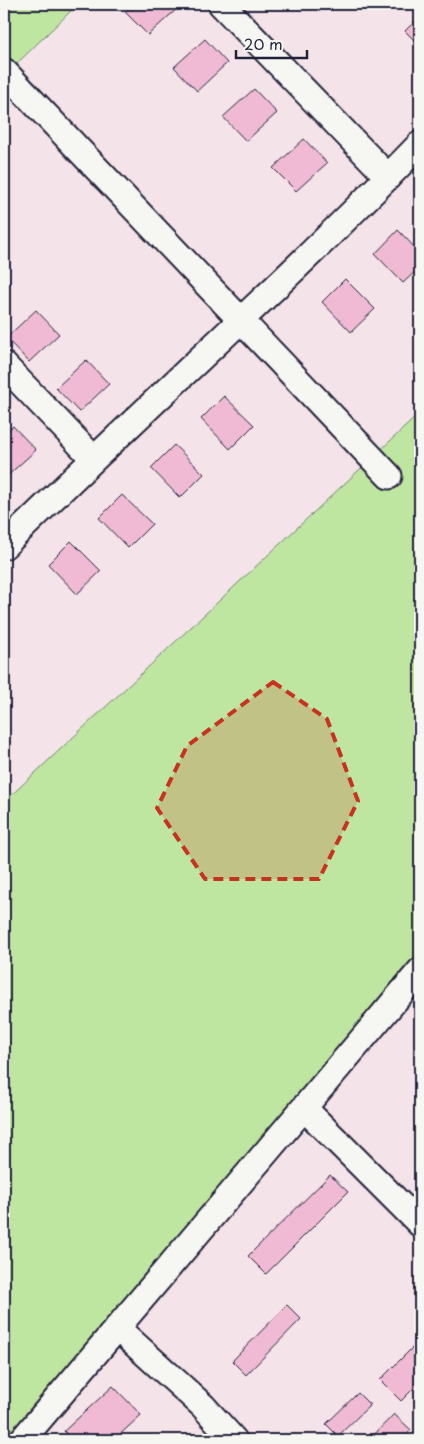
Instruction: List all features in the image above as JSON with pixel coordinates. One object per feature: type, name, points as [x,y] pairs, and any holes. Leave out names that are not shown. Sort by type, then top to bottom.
[{"type":"street","points":[[221,4],[388,178]]},
{"type":"street","points":[[4,71],[389,476]]},
{"type":"street","points":[[4,546],[93,458],[240,321],[388,178],[420,144]]},
{"type":"street","points":[[4,366],[93,458]]},
{"type":"street","points":[[22,1440],[420,971]]},
{"type":"street","points":[[305,1108],[420,1224]]},
{"type":"street","points":[[118,1328],[203,1406],[234,1440]]},
{"type":"highlighted area","points":[[273,682],[327,719],[358,801],[319,879],[205,879],[157,808],[187,746]]},
{"type":"green space","points":[[4,4],[78,4],[4,76]]},
{"type":"green space","points":[[420,413],[420,967],[19,1440],[4,1440],[4,802]]},
{"type":"building","points":[[133,4],[175,4],[179,7],[148,35],[125,12]]},
{"type":"building","points":[[420,16],[420,46],[405,31]]},
{"type":"building","points":[[205,39],[227,63],[197,91],[174,67]]},
{"type":"building","points":[[254,89],[277,113],[246,141],[223,117]]},
{"type":"building","points":[[304,139],[327,163],[296,191],[273,168]]},
{"type":"building","points":[[398,230],[420,253],[420,267],[403,283],[375,254]]},
{"type":"building","points":[[4,277],[10,283],[4,289]]},
{"type":"building","points":[[345,279],[375,309],[351,332],[322,302]]},
{"type":"building","points":[[36,310],[59,334],[29,362],[6,338]]},
{"type":"building","points":[[86,360],[109,384],[79,412],[56,388]]},
{"type":"building","points":[[224,396],[254,425],[230,449],[201,419]]},
{"type":"building","points":[[13,426],[36,450],[5,478],[4,434]]},
{"type":"building","points":[[174,445],[204,474],[180,498],[151,468]]},
{"type":"building","points":[[122,495],[152,524],[128,548],[99,518]]},
{"type":"building","points":[[71,541],[101,571],[77,594],[48,564]]},
{"type":"building","points":[[330,1175],[348,1192],[266,1274],[248,1256]]},
{"type":"building","points":[[287,1305],[301,1319],[246,1375],[232,1361]]},
{"type":"building","points":[[416,1344],[420,1348],[420,1382],[401,1401],[380,1380]]},
{"type":"building","points":[[113,1386],[141,1415],[114,1440],[73,1440],[64,1431]]},
{"type":"building","points":[[358,1393],[370,1405],[338,1436],[326,1424]]},
{"type":"building","points":[[394,1414],[411,1430],[402,1440],[369,1440]]}]
